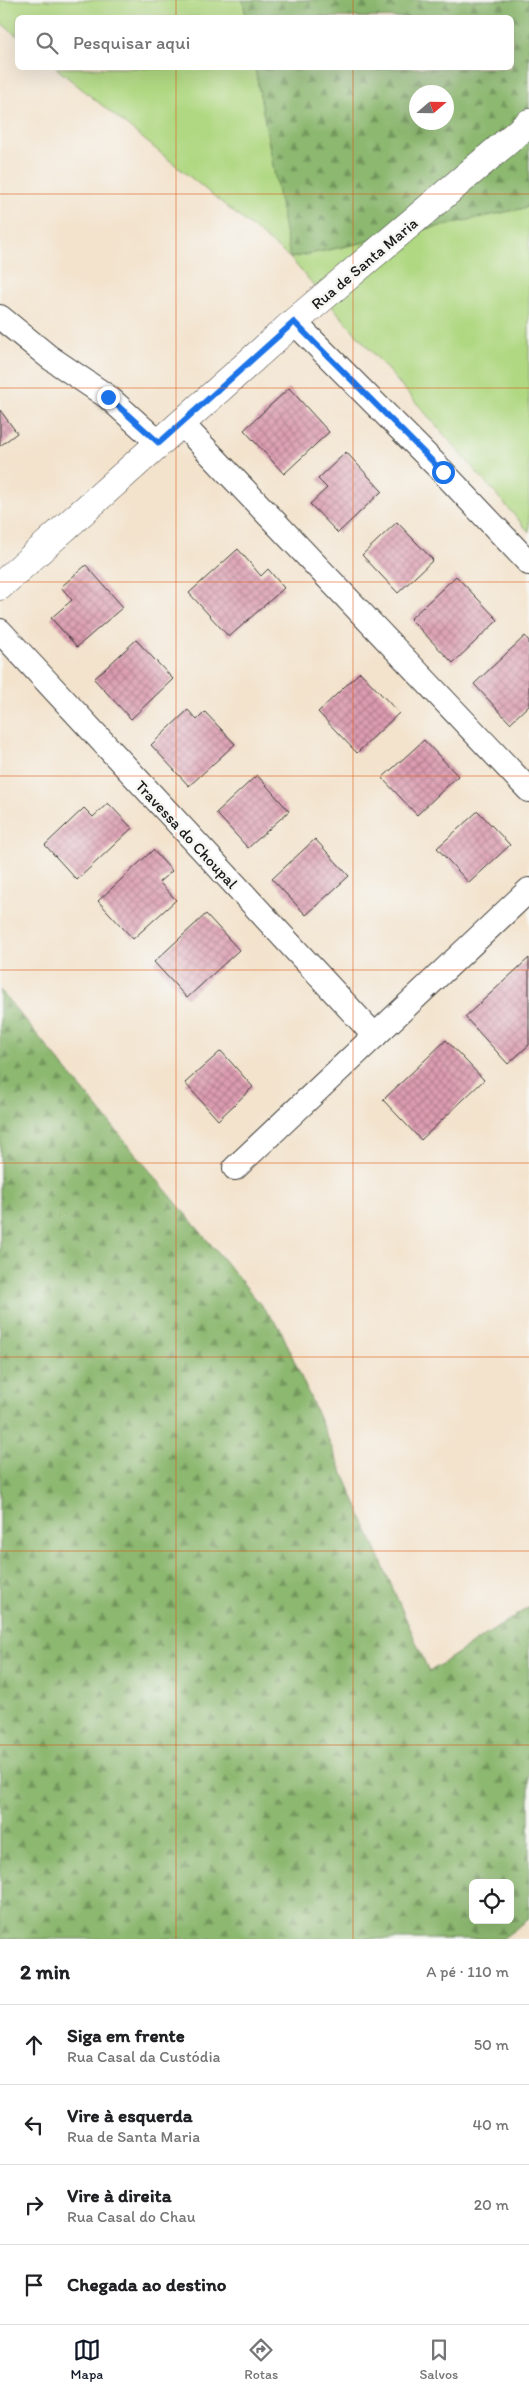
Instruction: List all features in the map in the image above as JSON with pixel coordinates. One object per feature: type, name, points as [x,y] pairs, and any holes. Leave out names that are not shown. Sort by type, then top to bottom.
[{"type":"street","name":"Rua de Santa Maria","points":[[0,586],[294,322],[529,123]]},
{"type":"street","points":[[0,317],[49,357],[108,397],[159,443]]},
{"type":"street","points":[[294,322],[443,472],[529,563]]},
{"type":"street","points":[[182,424],[529,790]]},
{"type":"street","name":"Travessa do Choupal","points":[[0,631],[375,1036]]},
{"type":"street","points":[[235,1168],[529,890]]},
{"type":"green space","points":[[0,0],[243,0],[246,15],[15,15],[15,34],[0,22]]},
{"type":"green space","points":[[243,0],[529,0],[529,207],[290,258],[255,70],[514,70],[514,15],[246,15]]},
{"type":"green space","points":[[58,70],[255,70],[291,258],[529,207],[529,532],[290,258]]},
{"type":"green space","points":[[0,990],[280,1328],[429,1672],[529,1607],[529,1919],[502,1939],[0,1939]]},
{"type":"building","points":[[289,388],[329,432],[284,474],[244,430]]},
{"type":"building","points":[[0,410],[17,433],[0,446]]},
{"type":"building","points":[[346,452],[382,491],[338,533],[310,504],[327,488],[318,479]]},
{"type":"building","points":[[397,522],[433,560],[398,593],[362,555]]},
{"type":"building","points":[[238,549],[261,576],[268,569],[284,588],[229,637],[189,593]]},
{"type":"building","points":[[86,565],[123,607],[77,647],[51,618],[72,600],[61,587]]},
{"type":"building","points":[[456,576],[498,620],[453,663],[410,619]]},
{"type":"building","points":[[525,636],[529,641],[529,705],[510,723],[474,684]]},
{"type":"building","points":[[136,640],[173,679],[131,719],[94,679]]},
{"type":"building","points":[[360,672],[399,713],[357,753],[318,712]]},
{"type":"building","points":[[188,710],[197,720],[205,712],[235,744],[189,786],[151,745]]},
{"type":"building","points":[[424,740],[458,776],[417,815],[382,778]]},
{"type":"building","points":[[257,775],[289,811],[248,848],[216,813]]},
{"type":"building","points":[[108,803],[132,828],[77,880],[45,845],[84,808],[93,817]]},
{"type":"building","points":[[478,811],[510,845],[469,883],[437,848]]},
{"type":"building","points":[[315,839],[349,876],[306,915],[272,879]]},
{"type":"building","points":[[153,850],[172,871],[159,882],[176,900],[133,939],[98,901]]},
{"type":"building","points":[[206,914],[239,950],[187,998],[154,962]]},
{"type":"building","points":[[529,958],[529,1045],[508,1064],[465,1017]]},
{"type":"building","points":[[446,1040],[484,1080],[421,1140],[383,1100]]},
{"type":"building","points":[[221,1051],[253,1087],[218,1120],[185,1083]]},
{"type":"route","points":[[108,397],[159,443],[294,322],[443,472]]}]
